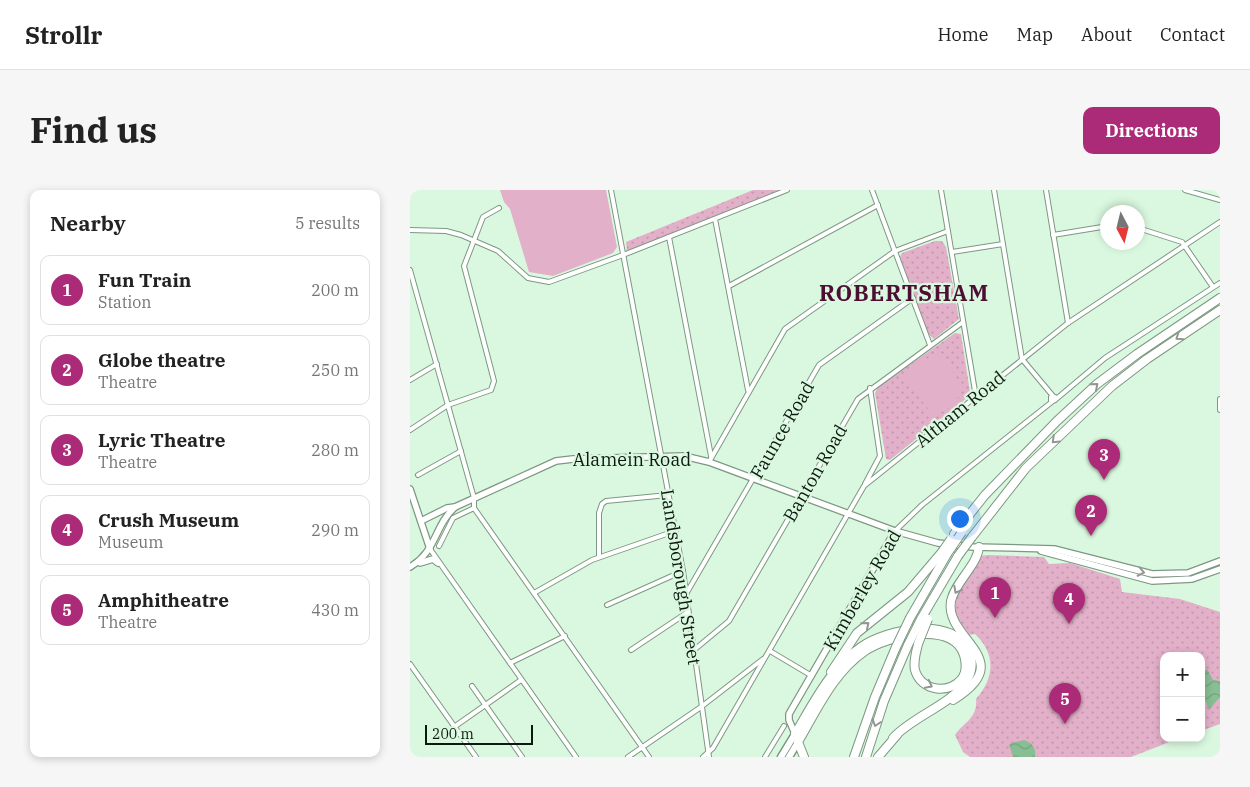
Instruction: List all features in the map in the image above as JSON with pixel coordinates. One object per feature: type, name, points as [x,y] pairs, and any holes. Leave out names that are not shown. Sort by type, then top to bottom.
[{"type":"highway","points":[[854,757],[875,697],[896,647],[944,553],[958,533],[999,482],[1057,421],[1097,384],[1220,298]]},
{"type":"highway","points":[[866,757],[884,701],[908,645],[924,619],[942,581],[972,537],[1026,468],[1112,386],[1155,353],[1220,310]]},
{"type":"highway","points":[[893,738],[964,693],[976,680],[980,666],[978,656],[973,645],[954,622],[951,608],[953,595],[977,548]]},
{"type":"highway","points":[[804,757],[796,736],[810,708],[849,642],[866,625],[908,592],[944,553]]},
{"type":"highway","points":[[796,736],[840,674],[865,651],[885,641],[909,635],[924,634],[948,638],[963,651],[966,670],[952,687],[944,689],[931,688],[918,677],[914,665],[918,644],[924,619]]},
{"type":"highway","points":[[810,708],[846,660],[861,647],[877,638],[911,629],[940,631],[958,638],[967,647],[971,660],[970,674],[964,685],[908,724],[893,738],[878,757]]},
{"type":"main road","name":"Alamein Road","points":[[420,521],[560,460],[689,456],[710,459],[754,479],[919,539],[977,548]]},
{"type":"main road","points":[[410,489],[430,549]]},
{"type":"main road","points":[[410,567],[430,549],[446,518],[455,507]]},
{"type":"main road","name":"Kimberley Road","points":[[796,736],[792,718],[793,710],[895,531]]},
{"type":"main road","points":[[977,548],[1054,549],[1124,569],[1164,575],[1188,572],[1220,561]]},
{"type":"main road","points":[[977,548],[1050,552],[1122,575],[1152,581],[1192,579],[1220,568]]},
{"type":"main road","points":[[410,567],[433,559],[438,562]]},
{"type":"main road","points":[[782,757],[796,736]]},
{"type":"main road","points":[[789,757],[796,736]]},
{"type":"street","name":"Landsborough Street","points":[[612,190],[683,570],[709,755]]},
{"type":"street","points":[[410,230],[450,232],[498,251],[521,274],[538,281],[560,279],[624,256],[787,190]]},
{"type":"street","points":[[872,190],[930,345]]},
{"type":"street","points":[[942,190],[976,397]]},
{"type":"street","points":[[994,190],[1022,359],[1053,398]]},
{"type":"street","points":[[1046,190],[1068,323]]},
{"type":"street","points":[[1185,190],[1220,200]]},
{"type":"street","points":[[729,286],[878,205]]},
{"type":"street","points":[[410,430],[448,405],[491,390],[494,381],[464,270],[465,259],[484,215],[499,208]]},
{"type":"street","points":[[715,219],[748,390]]},
{"type":"street","name":"Altham Road","points":[[709,755],[864,486],[1068,323],[1220,222]]},
{"type":"street","points":[[1053,235],[1100,227]]},
{"type":"street","points":[[1145,230],[1185,244],[1213,287]]},
{"type":"street","points":[[710,459],[748,390],[785,329],[895,251],[948,231]]},
{"type":"street","points":[[669,237],[710,459]]},
{"type":"street","points":[[952,252],[1003,244]]},
{"type":"street","points":[[410,270],[474,498],[474,508],[649,757]]},
{"type":"street","name":"Kimberley Road","points":[[895,531],[922,505],[1105,358],[1220,283]]},
{"type":"street","name":"Faunce Road","points":[[686,595],[820,365],[913,298]]},
{"type":"street","name":"Banton Road","points":[[694,650],[728,623],[855,404],[870,388],[963,322]]},
{"type":"street","points":[[410,380],[437,364]]},
{"type":"street","points":[[864,486],[880,456],[870,388]]},
{"type":"street","points":[[1220,399],[1220,410]]},
{"type":"street","points":[[418,475],[461,451]]},
{"type":"street","points":[[599,557],[599,513],[604,502],[668,495]]},
{"type":"street","points":[[439,546],[453,518],[474,508]]},
{"type":"street","points":[[534,593],[599,557],[675,531]]},
{"type":"street","points":[[430,549],[576,757]]},
{"type":"street","points":[[607,605],[683,570]]},
{"type":"street","points":[[631,650],[688,612]]},
{"type":"street","points":[[510,663],[565,636]]},
{"type":"street","points":[[770,651],[812,676]]},
{"type":"street","name":"Altham Road","points":[[628,757],[701,707],[765,658]]},
{"type":"street","points":[[410,664],[476,757]]},
{"type":"street","points":[[454,727],[521,680]]},
{"type":"street","points":[[472,686],[522,757]]},
{"type":"street","points":[[765,757],[784,726]]},
{"type":"street","points":[[703,757],[709,755]]},
{"type":"shaded area","points":[[500,190],[606,190],[617,247],[613,253],[553,276],[529,272],[510,209],[504,202]]},
{"type":"shaded area","points":[[753,190],[780,190],[627,251],[626,242]]},
{"type":"shaded area","points":[[935,241],[942,241],[946,247],[959,319],[934,339],[928,334],[900,257],[902,253]]},
{"type":"shaded area","points":[[955,333],[961,334],[970,392],[968,397],[890,460],[886,459],[875,393],[878,387]]},
{"type":"shaded area","points":[[941,354],[954,373],[960,389],[954,403],[933,415],[904,377],[921,362]]},
{"type":"shaded area","points":[[979,556],[1044,557],[1049,564],[1070,563],[1120,579],[1122,592],[1180,599],[1220,612],[1220,724],[1205,730],[1205,652],[1160,652],[1160,742],[1170,742],[1131,757],[970,757],[963,752],[955,735],[975,711],[976,699],[990,674],[990,658],[982,642],[975,634],[969,635],[960,625],[956,616],[955,606],[962,586]]},
{"type":"water","points":[[1207,669],[1213,680],[1220,681],[1220,697],[1209,710],[1205,700],[1205,670]]},
{"type":"water","points":[[1024,740],[1033,746],[1035,757],[1013,757],[1009,744]]},
{"type":"place","name":"Lyric Theatre","points":[[1104,480]]},
{"type":"place","name":"Globe theatre","points":[[1091,536]]},
{"type":"place","name":"Fun Train","points":[[995,618]]},
{"type":"place","name":"Crush Museum","points":[[1069,624]]},
{"type":"place","name":"Amphitheatre","points":[[1065,724]]},
{"type":"district","name":"ROBERTSHAM","points":[[904,292]]}]
